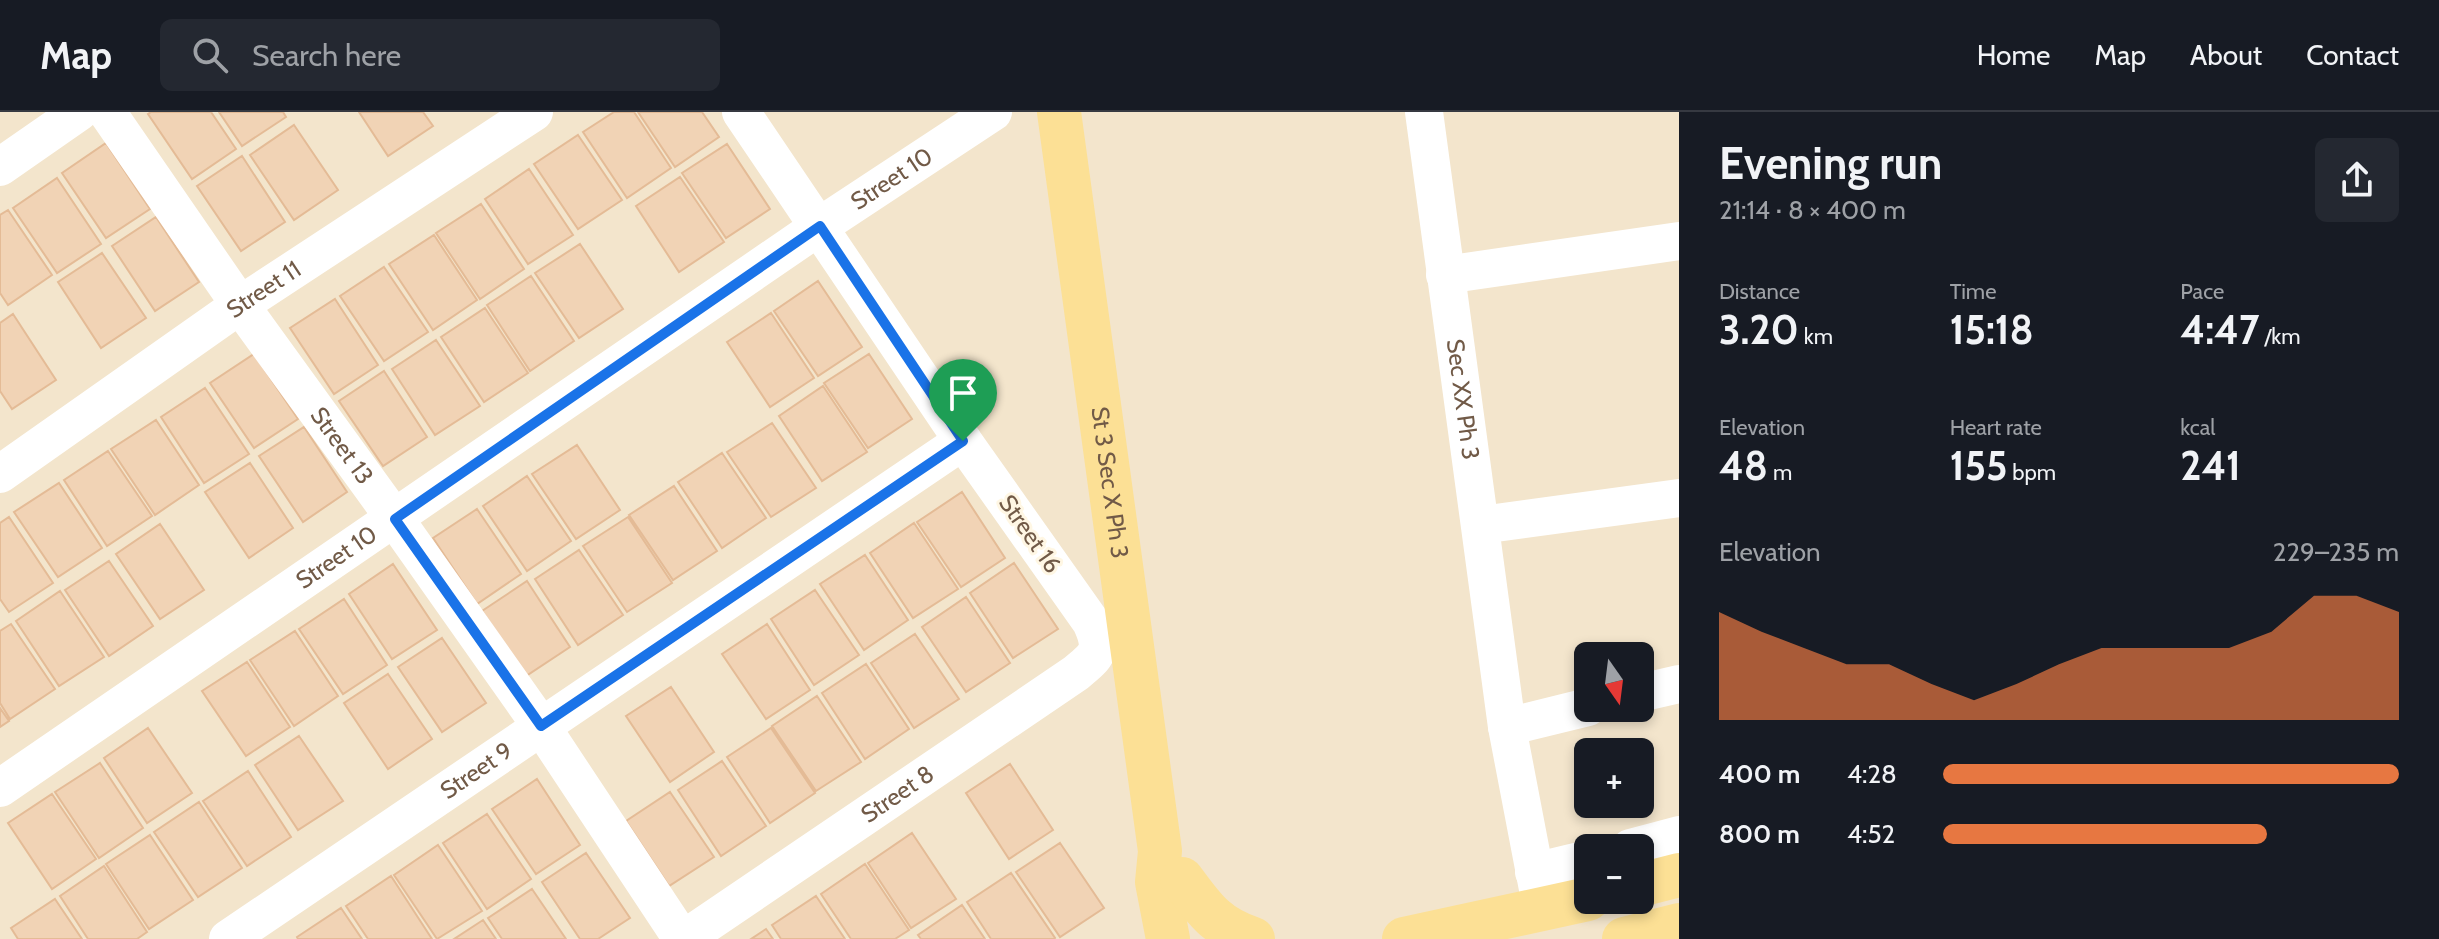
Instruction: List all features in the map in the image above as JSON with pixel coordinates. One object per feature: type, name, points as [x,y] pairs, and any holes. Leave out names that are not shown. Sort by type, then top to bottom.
[{"type":"main road","name":"St 3 Sec X Ph 3","points":[[1059,112],[1115,638],[1171,865],[1166,935]]},
{"type":"main road","points":[[1171,865],[1209,916],[1233,932],[1253,939]]},
{"type":"main road","points":[[1654,881],[1679,875]]},
{"type":"main road","points":[[1404,939],[1538,891],[1574,897]]},
{"type":"main road","points":[[1624,939],[1679,925]]},
{"type":"street","points":[[0,167],[79,112]]},
{"type":"street","name":"Street 13","points":[[107,112],[240,305],[541,726],[683,939]]},
{"type":"street","name":"Street 11","points":[[0,474],[240,305],[534,112]]},
{"type":"street","name":"Street 16","points":[[741,112],[963,441],[1091,622],[1115,638]]},
{"type":"street","name":"Street 10","points":[[0,788],[820,226],[993,112]]},
{"type":"street","name":"Sec XX Ph 3","points":[[1424,112],[1507,727],[1538,891]]},
{"type":"street","points":[[1445,275],[1679,241]]},
{"type":"street","name":"Street 9","points":[[228,939],[963,441]]},
{"type":"street","points":[[1481,525],[1679,498]]},
{"type":"street","name":"Street 8","points":[[683,939],[1076,673],[1115,638]]},
{"type":"street","points":[[1654,690],[1679,684]]},
{"type":"street","points":[[1507,727],[1574,710]]},
{"type":"street","points":[[1654,842],[1679,835]]},
{"type":"street","points":[[1538,891],[1574,868]]},
{"type":"shaded area","points":[[0,112],[1679,112],[1679,939],[0,939]]},
{"type":"building","points":[[211,112],[236,149],[192,179],[148,114]]},
{"type":"building","points":[[219,112],[283,112],[286,117],[242,146]]},
{"type":"building","points":[[359,112],[423,112],[433,126],[388,156]]},
{"type":"building","points":[[614,112],[634,112],[671,168],[627,198],[583,132]]},
{"type":"building","points":[[638,112],[702,112],[719,137],[675,167]]},
{"type":"building","points":[[294,125],[338,190],[294,220],[250,155]]},
{"type":"building","points":[[578,135],[622,200],[578,229],[534,164]]},
{"type":"building","points":[[106,143],[150,209],[106,238],[62,173]]},
{"type":"building","points":[[727,144],[770,209],[726,238],[682,173]]},
{"type":"building","points":[[242,156],[285,222],[241,251],[197,186]]},
{"type":"building","points":[[529,169],[573,235],[528,264],[485,199]]},
{"type":"building","points":[[680,177],[724,242],[679,272],[636,206]]},
{"type":"building","points":[[57,178],[101,244],[57,273],[13,208]]},
{"type":"building","points":[[481,204],[524,269],[480,299],[436,233]]},
{"type":"building","points":[[8,210],[52,275],[8,305],[0,293],[0,215]]},
{"type":"building","points":[[156,217],[199,282],[155,311],[112,246]]},
{"type":"building","points":[[434,235],[477,300],[433,330],[389,264]]},
{"type":"building","points":[[580,244],[623,309],[579,338],[535,273]]},
{"type":"building","points":[[102,253],[146,318],[101,348],[58,282]]},
{"type":"building","points":[[384,267],[428,332],[384,361],[340,296]]},
{"type":"building","points":[[531,276],[574,341],[530,371],[487,305]]},
{"type":"building","points":[[818,281],[862,347],[818,376],[774,311]]},
{"type":"building","points":[[335,299],[378,365],[334,394],[290,328]]},
{"type":"building","points":[[485,308],[528,373],[484,402],[441,337]]},
{"type":"building","points":[[771,313],[814,378],[770,407],[727,342]]},
{"type":"building","points":[[13,314],[56,380],[12,409],[0,391],[0,323]]},
{"type":"building","points":[[436,340],[480,406],[435,435],[392,369]]},
{"type":"building","points":[[254,354],[298,419],[254,448],[210,383]]},
{"type":"building","points":[[869,354],[912,419],[868,448],[824,383]]},
{"type":"building","points":[[384,371],[427,437],[383,466],[339,401]]},
{"type":"building","points":[[823,386],[867,452],[822,481],[779,416]]},
{"type":"building","points":[[205,388],[249,454],[204,483],[161,417]]},
{"type":"building","points":[[156,420],[199,485],[155,515],[111,449]]},
{"type":"building","points":[[772,423],[816,488],[771,517],[727,452]]},
{"type":"building","points":[[304,427],[347,492],[303,522],[259,456]]},
{"type":"building","points":[[577,445],[620,510],[576,539],[532,474]]},
{"type":"building","points":[[108,451],[152,516],[107,546],[64,480]]},
{"type":"building","points":[[722,453],[766,518],[722,548],[678,482]]},
{"type":"building","points":[[250,463],[293,528],[249,558],[205,492]]},
{"type":"building","points":[[527,476],[571,541],[527,571],[483,506]]},
{"type":"building","points":[[59,483],[102,548],[58,577],[14,512]]},
{"type":"building","points":[[674,486],[717,551],[673,580],[629,515]]},
{"type":"building","points":[[962,492],[1005,558],[961,587],[917,522]]},
{"type":"building","points":[[477,509],[521,574],[477,604],[433,538]]},
{"type":"building","points":[[9,517],[53,583],[9,612],[0,599],[0,523]]},
{"type":"building","points":[[628,517],[672,583],[627,612],[583,546]]},
{"type":"building","points":[[914,523],[958,589],[913,618],[870,553]]},
{"type":"building","points":[[160,524],[204,590],[160,619],[116,554]]},
{"type":"building","points":[[579,550],[623,615],[578,645],[535,579]]},
{"type":"building","points":[[865,555],[908,620],[864,650],[820,584]]},
{"type":"building","points":[[109,561],[153,626],[109,656],[65,590]]},
{"type":"building","points":[[1014,563],[1058,629],[1013,658],[970,593]]},
{"type":"building","points":[[393,564],[437,630],[392,659],[349,594]]},
{"type":"building","points":[[527,581],[570,647],[526,676],[482,611]]},
{"type":"building","points":[[815,590],[859,655],[814,685],[771,619]]},
{"type":"building","points":[[60,591],[104,657],[59,686],[16,621]]},
{"type":"building","points":[[966,597],[1010,663],[966,692],[922,627]]},
{"type":"building","points":[[344,599],[387,665],[343,694],[299,629]]},
{"type":"building","points":[[11,624],[55,689],[10,719],[0,703],[0,631]]},
{"type":"building","points":[[767,624],[810,690],[766,719],[722,654]]},
{"type":"building","points":[[295,631],[338,696],[294,726],[250,660]]},
{"type":"building","points":[[915,634],[959,699],[914,728],[871,663]]},
{"type":"building","points":[[442,638],[486,703],[442,732],[398,667]]},
{"type":"building","points":[[247,662],[290,727],[246,756],[202,691]]},
{"type":"building","points":[[866,664],[909,729],[865,759],[822,693]]},
{"type":"building","points":[[388,674],[432,739],[388,769],[344,703]]},
{"type":"building","points":[[671,687],[714,752],[670,782],[626,716]]},
{"type":"building","points":[[817,696],[861,762],[816,791],[772,726]]},
{"type":"building","points":[[0,708],[9,721],[0,727]]},
{"type":"building","points":[[148,728],[192,793],[147,823],[104,758]]},
{"type":"building","points":[[771,728],[815,793],[770,823],[727,757]]},
{"type":"building","points":[[299,736],[343,801],[298,830],[255,765]]},
{"type":"building","points":[[722,761],[766,826],[721,856],[678,790]]},
{"type":"building","points":[[100,763],[143,828],[99,858],[55,792]]},
{"type":"building","points":[[1010,764],[1053,830],[1009,859],[966,793]]},
{"type":"building","points":[[248,771],[291,837],[247,866],[203,801]]},
{"type":"building","points":[[537,779],[580,845],[536,874],[492,809]]},
{"type":"building","points":[[670,792],[714,857],[669,886],[626,821]]},
{"type":"building","points":[[52,794],[96,859],[52,889],[8,823]]},
{"type":"building","points":[[199,802],[242,868],[198,897],[154,832]]},
{"type":"building","points":[[487,814],[531,879],[487,909],[443,843]]},
{"type":"building","points":[[912,833],[956,899],[911,928],[868,863]]},
{"type":"building","points":[[150,835],[193,900],[149,929],[106,864]]},
{"type":"building","points":[[1060,843],[1104,908],[1060,937],[1016,872]]},
{"type":"building","points":[[438,845],[482,911],[437,939],[394,875]]},
{"type":"building","points":[[586,853],[630,918],[598,939],[580,939],[542,882]]},
{"type":"building","points":[[865,864],[909,930],[895,939],[851,939],[821,894]]},
{"type":"building","points":[[104,866],[147,932],[137,939],[88,939],[60,896]]},
{"type":"building","points":[[1011,873],[1054,939],[991,939],[967,902]]},
{"type":"building","points":[[391,876],[432,939],[368,939],[346,906]]},
{"type":"building","points":[[532,889],[566,939],[502,939],[488,918]]},
{"type":"building","points":[[816,896],[845,939],[781,939],[772,925]]},
{"type":"building","points":[[55,899],[82,939],[18,939],[11,928]]},
{"type":"building","points":[[962,905],[985,939],[921,939],[918,935]]},
{"type":"building","points":[[341,908],[362,939],[298,939],[297,937]]},
{"type":"building","points":[[483,920],[496,939],[454,939]]},
{"type":"building","points":[[766,929],[773,939],[751,939]]},
{"type":"route","points":[[820,226],[963,441],[541,726],[395,519],[820,226]]}]
